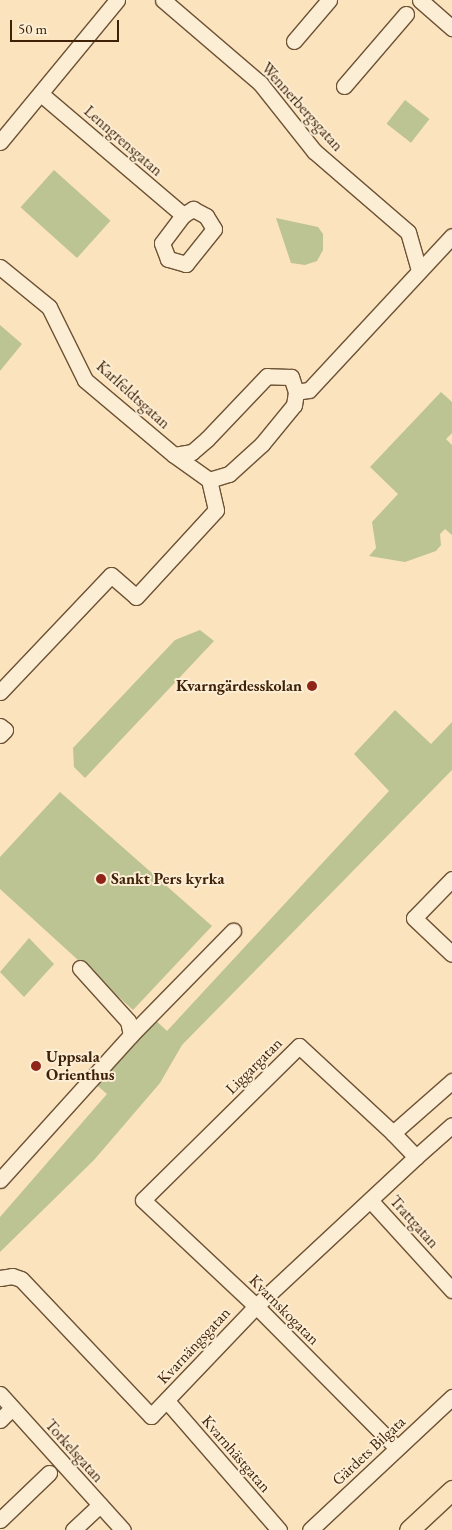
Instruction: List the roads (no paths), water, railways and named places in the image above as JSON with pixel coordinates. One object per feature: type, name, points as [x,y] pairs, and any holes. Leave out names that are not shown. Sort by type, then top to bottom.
[{"type":"main road","points":[[409,1530],[452,1490]]},
{"type":"street","points":[[0,142],[117,0]]},
{"type":"street","name":"Wennerbergsgatan","points":[[163,0],[260,83],[314,151],[408,232],[419,270]]},
{"type":"street","points":[[294,41],[329,0]]},
{"type":"street","points":[[420,0],[452,28]]},
{"type":"street","points":[[344,86],[406,14]]},
{"type":"street","name":"Lenngrensgatan","points":[[41,94],[183,215]]},
{"type":"street","points":[[296,392],[309,390],[452,236]]},
{"type":"street","name":"Karlfeldtsgatan","points":[[0,267],[49,307],[86,380],[174,454],[209,480]]},
{"type":"street","points":[[0,692],[111,575],[136,597],[216,510],[209,480],[229,474],[262,444],[294,405],[296,392],[290,377],[267,376],[207,439],[192,452],[174,454]]},
{"type":"street","points":[[0,726],[5,730],[0,735]]},
{"type":"street","points":[[452,879],[414,918],[452,954]]},
{"type":"street","points":[[0,1180],[131,1035],[233,931]]},
{"type":"street","points":[[80,968],[128,1021],[131,1035]]},
{"type":"street","name":"Liggargatan","points":[[143,1200],[299,1046],[393,1133]]},
{"type":"street","points":[[416,1157],[393,1133],[452,1080]]},
{"type":"street","name":"Kvarnängsgatan","points":[[0,1278],[12,1276],[21,1279],[151,1416],[256,1306],[452,1125]]},
{"type":"street","name":"Kvarnskogatan","points":[[143,1200],[256,1306],[397,1448]]},
{"type":"street","name":"Trattgatan","points":[[370,1200],[452,1290]]},
{"type":"street","name":"Torkelsgatan","points":[[0,1394],[123,1530]]},
{"type":"street","name":"Gärdets Bilgata","points":[[310,1530],[452,1397]]},
{"type":"street","name":"Kvarnhästgatan","points":[[167,1401],[279,1530]]},
{"type":"street","points":[[0,1420],[12,1408]]},
{"type":"street","points":[[0,1520],[49,1473]]},
{"type":"street","points":[[73,1530],[100,1505]]},
{"type":"place","name":"Kvarngärdesskolan","points":[[312,686]]},
{"type":"place","name":"Sankt Pers kyrka","points":[[101,879]]},
{"type":"place","name":"Uppsala Orienthus","points":[[36,1066]]}]
